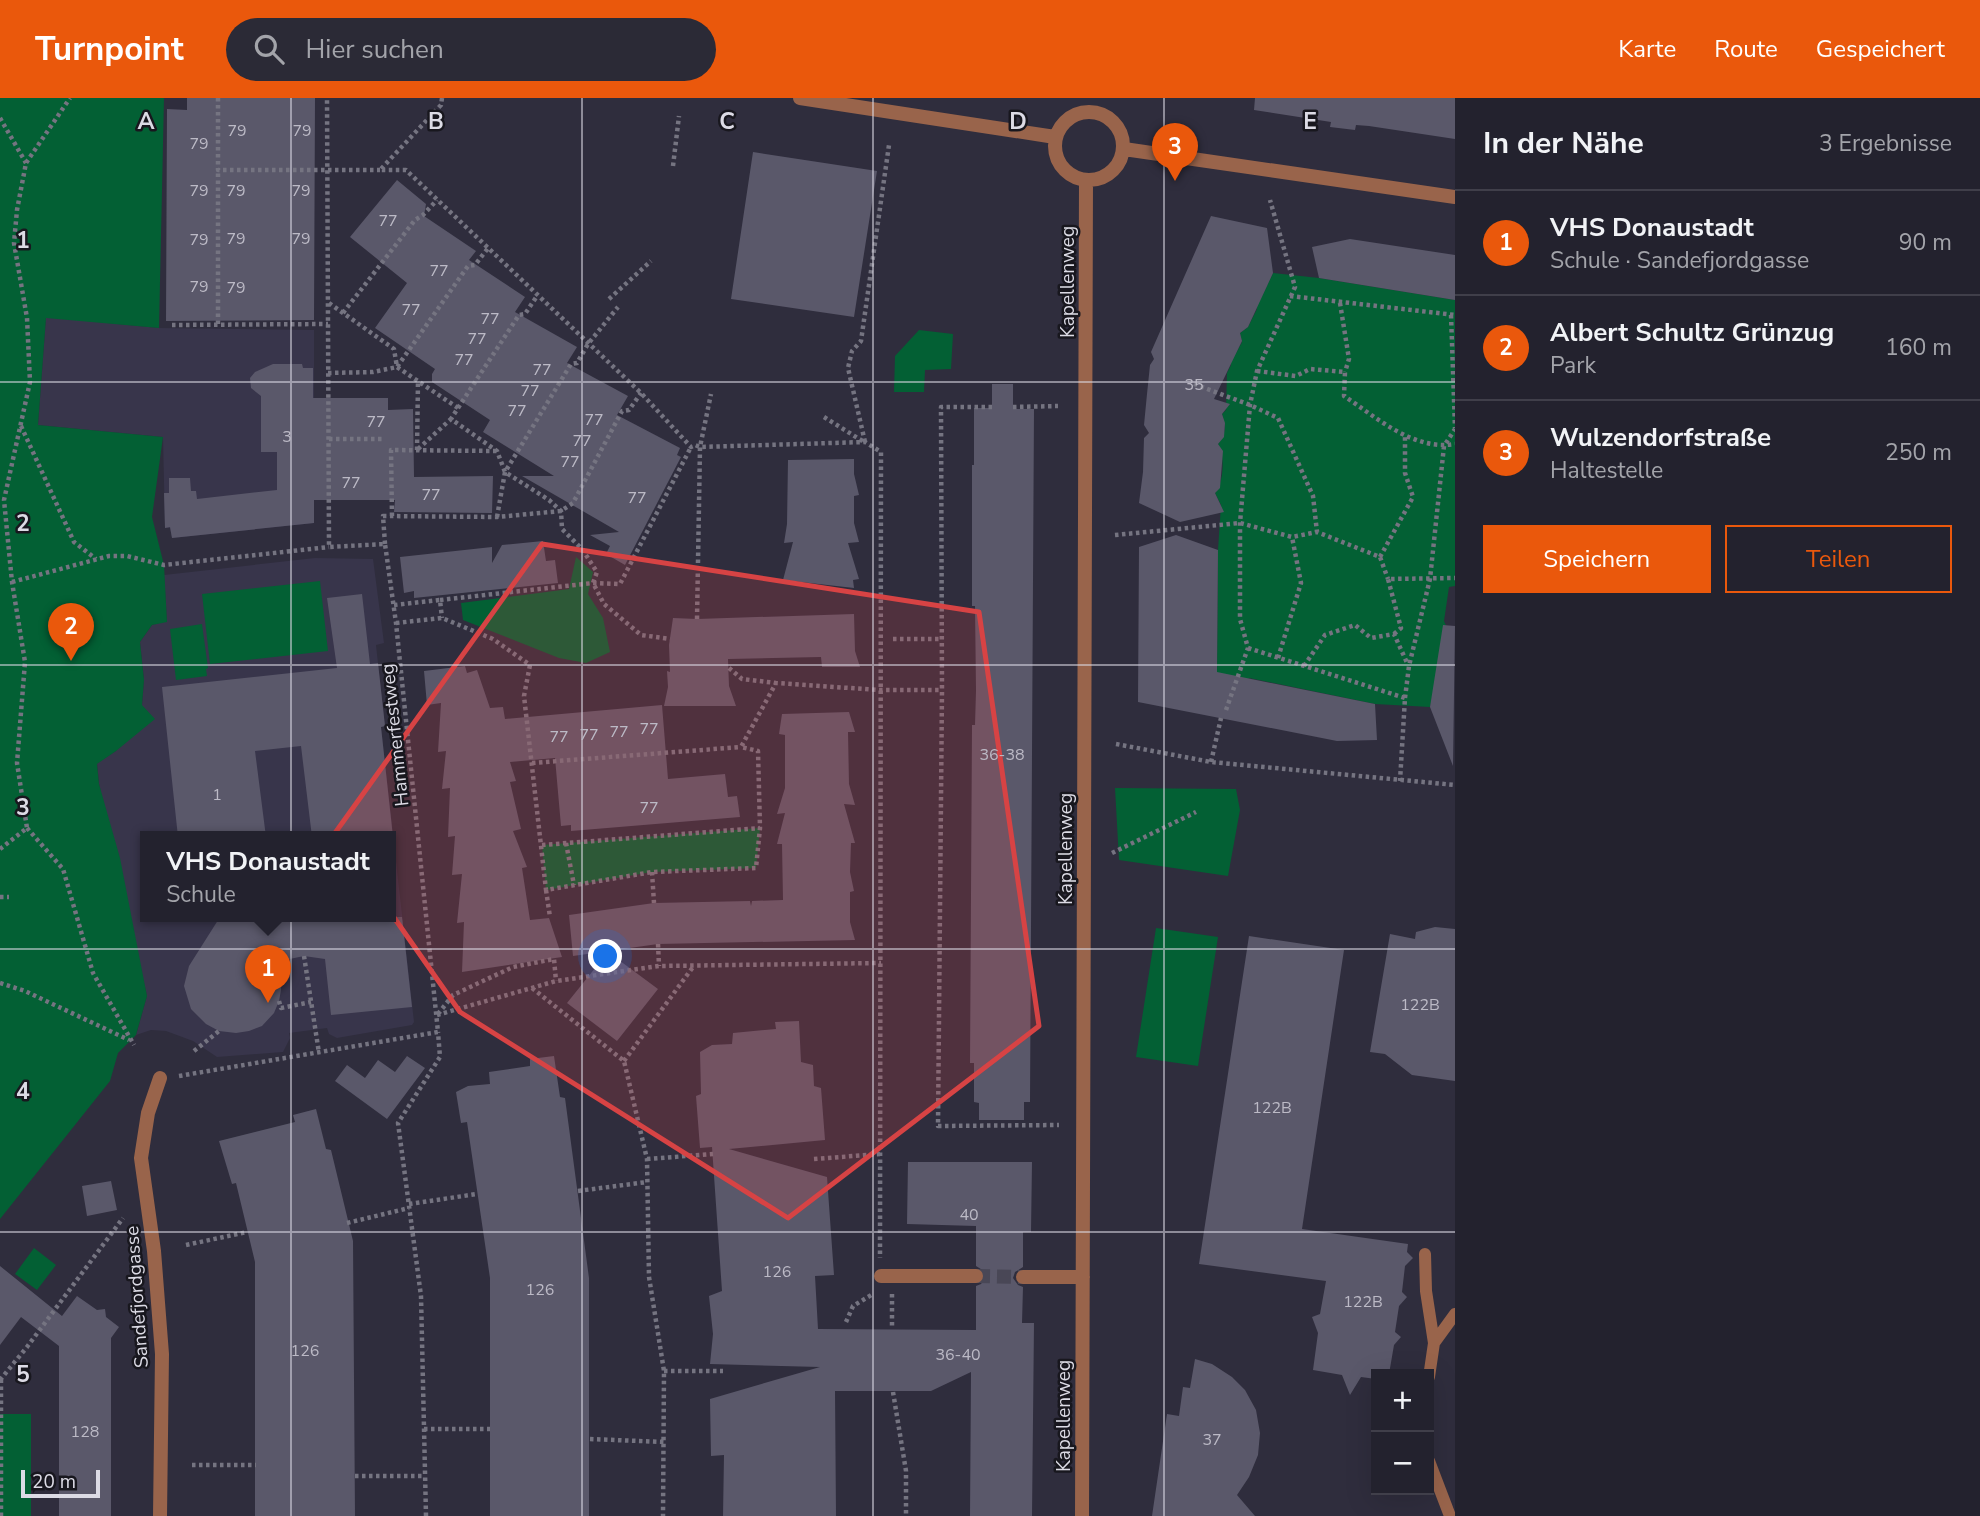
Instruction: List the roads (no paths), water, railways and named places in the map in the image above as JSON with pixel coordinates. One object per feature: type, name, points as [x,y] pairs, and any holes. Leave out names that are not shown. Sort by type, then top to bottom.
[{"type":"street","points":[[800,98],[1055,137]]},
{"type":"street","points":[[1093,105],[1121,131],[1124,149],[1118,166],[1102,179],[1086,181],[1065,172],[1055,155],[1055,137],[1061,126],[1093,105]]},
{"type":"street","points":[[1124,149],[1455,197]]},
{"type":"street","name":"Kapellenweg","points":[[1082,1516],[1086,181]]},
{"type":"street","name":"Sandefjordgasse","points":[[160,1078],[148,1113],[141,1158],[154,1251],[162,1354],[160,1516]]},
{"type":"street","points":[[886,1275],[976,1276]]},
{"type":"street","points":[[1023,1277],[1083,1277]]},
{"type":"lane","points":[[1425,1254],[1426,1291],[1434,1343],[1430,1369]]},
{"type":"lane","points":[[1434,1343],[1455,1314]]},
{"type":"lane","points":[[1434,1474],[1450,1516]]},
{"type":"tunnel","points":[[976,1276],[1023,1277]]},
{"type":"place","name":"Wulzendorfstraße","points":[[1175,181]]},
{"type":"place","name":"Albert Schultz Grünzug","points":[[71,661]]},
{"type":"place","name":"VHS Donaustadt","points":[[268,1003]]}]
